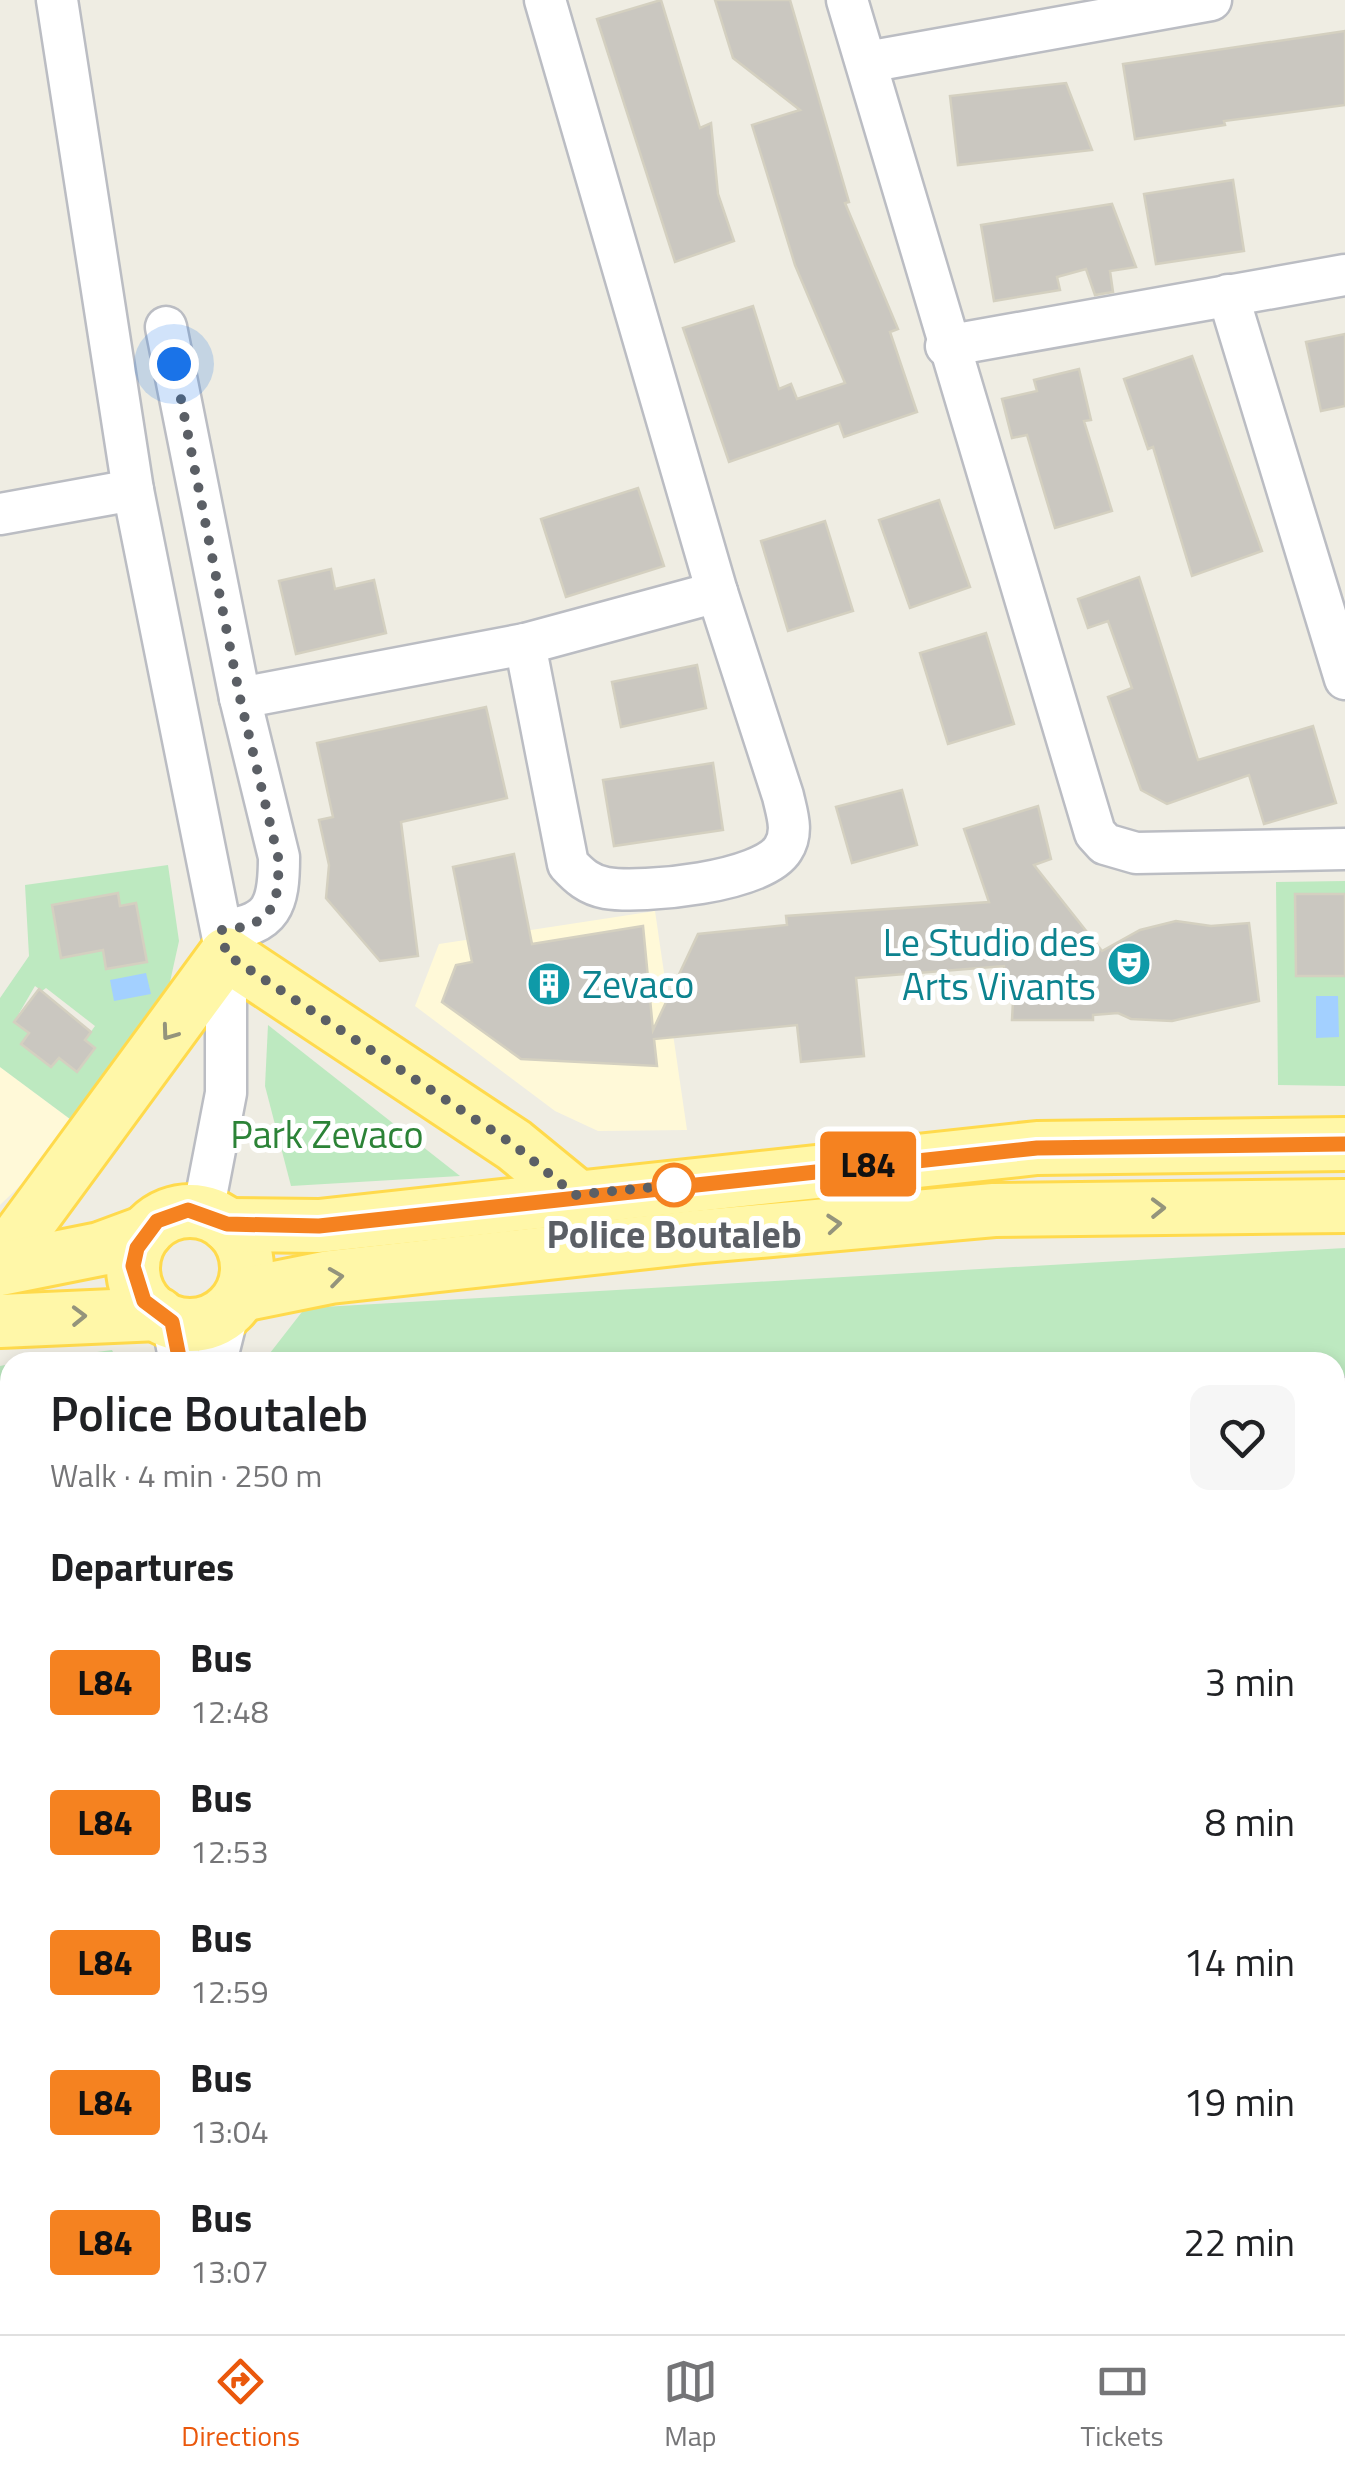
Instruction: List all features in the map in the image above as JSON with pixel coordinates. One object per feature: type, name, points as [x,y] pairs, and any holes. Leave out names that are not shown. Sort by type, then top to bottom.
[{"type":"main road","points":[[0,1265],[224,942],[514,1145],[575,1195]]},
{"type":"main road","points":[[0,1265],[100,1249],[146,1232],[172,1214],[319,1226],[575,1195],[1037,1148],[1345,1144]]},
{"type":"main road","points":[[0,1320],[170,1333],[202,1324],[235,1302],[330,1277],[693,1237],[994,1210],[1345,1206]]},
{"type":"main road","points":[[215,1218],[241,1242],[248,1263],[235,1302]]},
{"type":"main road","points":[[146,1232],[133,1266],[144,1301],[170,1333]]},
{"type":"street","points":[[56,0],[133,490],[224,942],[226,1093],[215,1218]]},
{"type":"street","points":[[525,644],[568,864],[583,880],[629,889],[746,874],[773,861],[783,848],[790,826],[717,592],[545,0]]},
{"type":"street","points":[[847,0],[946,346],[1095,833],[1121,851],[1146,853],[1345,849]]},
{"type":"street","points":[[867,62],[1211,0]]},
{"type":"street","points":[[946,346],[1345,275]]},
{"type":"street","points":[[1228,295],[1333,588],[1345,679]]},
{"type":"street","points":[[166,326],[240,698],[278,857],[279,880],[272,908],[259,923],[224,942]]},
{"type":"street","points":[[0,514],[133,490]]},
{"type":"street","points":[[240,698],[525,644],[717,592]]},
{"type":"street","points":[[219,1352],[235,1302]]},
{"type":"shaded area","points":[[655,911],[687,1130],[598,1131],[555,1111],[415,1006],[439,944]]},
{"type":"shaded area","points":[[0,1067],[70,1119],[22,1184],[0,1205]]},
{"type":"green space","points":[[168,865],[179,941],[170,982],[70,1119],[0,1067],[0,998],[29,956],[25,885]],"holes":[[[117,893],[120,906],[136,903],[146,962],[103,950],[80,955],[78,947],[59,945],[52,905]],[[35,986],[42,991],[46,988],[95,1026],[85,1040],[77,1071],[59,1058],[51,1067],[21,1045],[29,1033],[14,1022]]]},
{"type":"green space","points":[[1345,881],[1345,894],[1296,894],[1345,976],[1345,1086],[1278,1085],[1276,882]]},
{"type":"green space","name":"Park Zevaco","points":[[268,1025],[460,1176],[291,1186],[265,1086]]},
{"type":"green space","points":[[1345,1248],[1345,1352],[271,1352],[305,1308]]},
{"type":"water","points":[[146,973],[151,994],[114,1001],[110,980]]},
{"type":"water","points":[[1316,996],[1338,996],[1339,1037],[1316,1038]]},
{"type":"building","points":[[661,0],[700,128],[711,123],[718,194],[734,241],[675,262],[597,19]]},
{"type":"building","points":[[715,0],[790,0],[849,202],[845,203],[898,329],[890,332],[917,412],[844,437],[839,423],[729,462],[683,328],[753,306],[779,389],[791,384],[797,399],[845,383],[795,265],[752,125],[800,110],[733,58]]},
{"type":"building","points":[[1345,31],[1345,105],[1224,121],[1225,125],[1135,139],[1123,64]]},
{"type":"building","points":[[1066,83],[1092,150],[958,165],[950,96]]},
{"type":"building","points":[[1233,180],[1244,251],[1156,264],[1144,194]]},
{"type":"building","points":[[1112,204],[1136,267],[1110,271],[1113,292],[1095,295],[1086,269],[1057,277],[1060,290],[994,301],[981,225]]},
{"type":"building","points":[[1345,334],[1345,406],[1321,411],[1306,342]]},
{"type":"building","points":[[1192,356],[1262,551],[1192,576],[1153,447],[1148,449],[1124,379]]},
{"type":"building","points":[[1079,369],[1091,420],[1084,421],[1112,511],[1055,528],[1027,435],[1012,438],[1002,399],[1037,391],[1034,380]]},
{"type":"building","points":[[638,488],[664,566],[566,597],[541,519]]},
{"type":"building","points":[[939,500],[970,587],[910,608],[879,520]]},
{"type":"building","points":[[825,521],[853,611],[788,631],[761,541]]},
{"type":"building","points":[[331,569],[335,589],[374,580],[386,633],[296,654],[279,581]]},
{"type":"building","points":[[1139,577],[1198,760],[1313,726],[1336,803],[1264,824],[1249,775],[1167,804],[1141,790],[1108,697],[1132,688],[1108,621],[1088,628],[1078,599]]},
{"type":"building","points":[[986,633],[1014,724],[948,744],[920,653]]},
{"type":"building","points":[[697,665],[706,708],[621,727],[612,682]]},
{"type":"building","points":[[486,707],[507,798],[401,822],[418,956],[380,961],[326,898],[329,865],[319,820],[333,817],[317,743]]},
{"type":"building","points":[[713,763],[723,830],[614,846],[603,780]]},
{"type":"building","points":[[902,790],[917,845],[852,863],[836,807]]},
{"type":"building","points":[[1038,806],[1051,859],[1034,865],[1102,951],[1140,930],[1176,921],[1211,926],[1249,923],[1259,1001],[1172,1021],[1131,1019],[1118,1013],[1093,1015],[1093,1020],[1012,1020],[1014,981],[1005,980],[1004,966],[856,978],[864,1056],[801,1062],[797,1025],[654,1039],[657,1066],[521,1059],[442,1002],[456,965],[472,962],[453,867],[514,854],[532,944],[643,926],[653,1030],[698,934],[787,925],[786,916],[989,902],[964,829]]},
{"type":"building","points":[[118,893],[120,906],[136,903],[147,962],[106,969],[103,950],[61,958],[52,905]]},
{"type":"building","points":[[1295,894],[1345,894],[1345,976],[1296,976]]},
{"type":"building","points":[[39,989],[91,1032],[85,1040],[95,1048],[77,1072],[59,1058],[51,1067],[21,1044],[29,1033],[14,1022]]},
{"type":"bus line","name":"L84","points":[[178,1352],[172,1322],[144,1301],[133,1266],[146,1232],[157,1221],[188,1210],[203,1212],[227,1224],[319,1226],[575,1195],[1037,1148],[1345,1144]]},
{"type":"place","name":"Le Studio des Arts Vivants","points":[[1129,964]]},
{"type":"place","name":"Zevaco","points":[[549,984]]},
{"type":"place","name":"Police Boutaleb","points":[[674,1185]]},
{"type":"route","points":[[174,364],[240,698],[278,857],[279,880],[268,914],[259,923],[245,928],[222,930],[226,954],[514,1145],[575,1195],[674,1185]]}]
